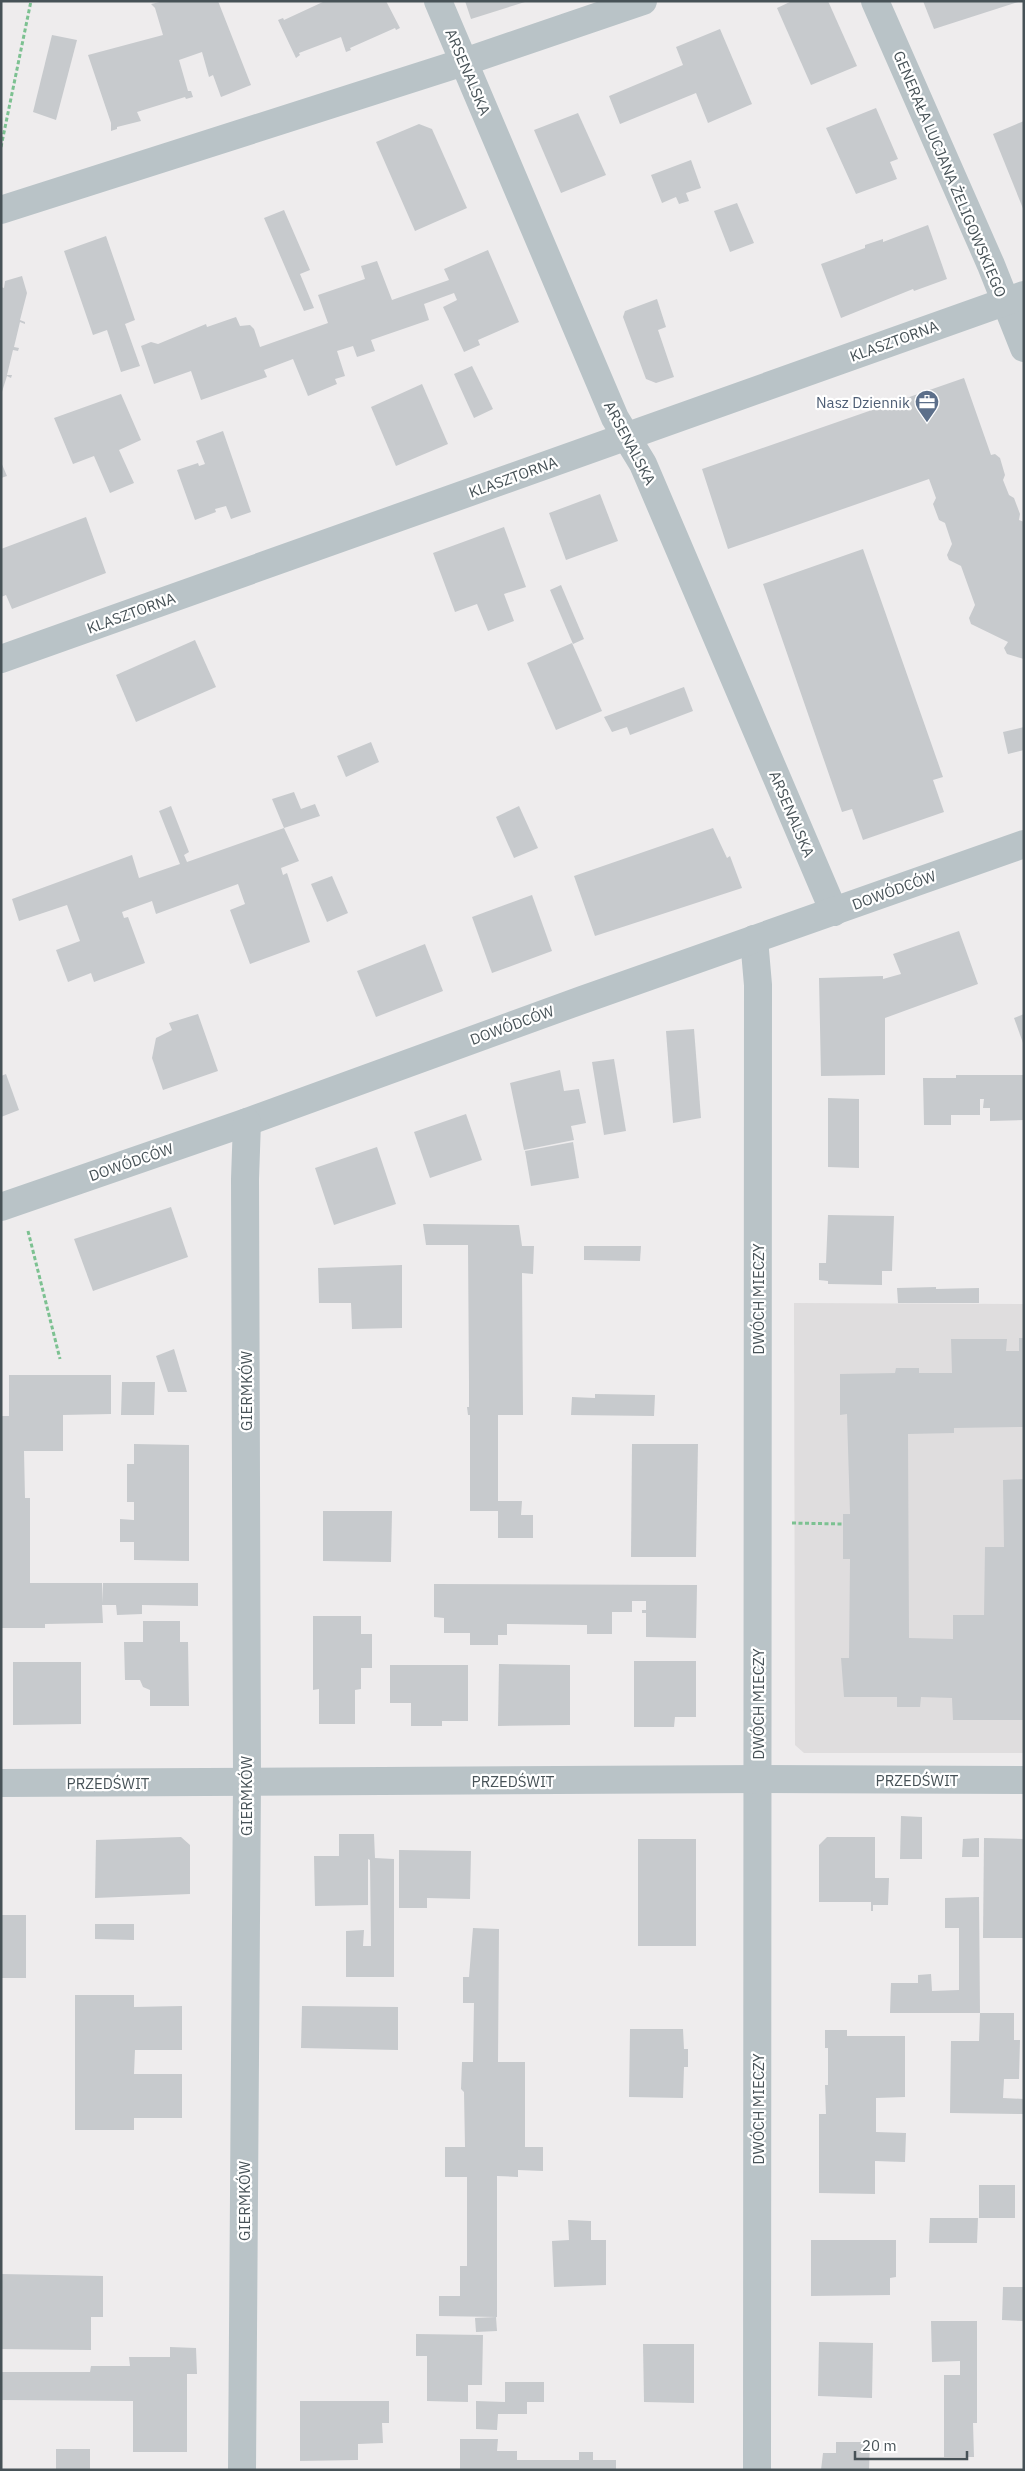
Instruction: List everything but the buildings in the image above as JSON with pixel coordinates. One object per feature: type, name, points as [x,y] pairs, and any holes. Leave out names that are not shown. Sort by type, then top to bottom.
[{"type":"street","name":"ARSENALSKA","points":[[438,1],[615,418],[643,464],[834,912]]},
{"type":"street","points":[[1,210],[464,62],[643,1]]},
{"type":"street","name":"GENERAŁA LUCJANA ŻELIGOWSKIEGO","points":[[875,1],[1015,298],[1024,348]]},
{"type":"street","name":"KLASZTORNA","points":[[1,659],[1015,298]]},
{"type":"street","name":"DOWÓDCÓW","points":[[1,1207],[247,1122],[572,1003],[1024,844]]},
{"type":"street","name":"DWÓCH MIECZY","points":[[754,939],[758,985],[759,1778],[757,2470]]},
{"type":"street","name":"GIERMKÓW","points":[[242,2470],[247,1782],[247,1122]]},
{"type":"street","name":"PRZEDŚWIT","points":[[1,1783],[759,1778],[1024,1780]]},
{"type":"path","points":[[1,147],[31,1]]},
{"type":"path","points":[[28,1228],[60,1359]]},
{"type":"path","points":[[786,1523],[843,1524]]},
{"type":"shaded area","points":[[794,1303],[1024,1304],[1024,1753],[804,1753],[795,1745]]},
{"type":"place","name":"Nasz Dziennik","points":[[927,423]]}]
